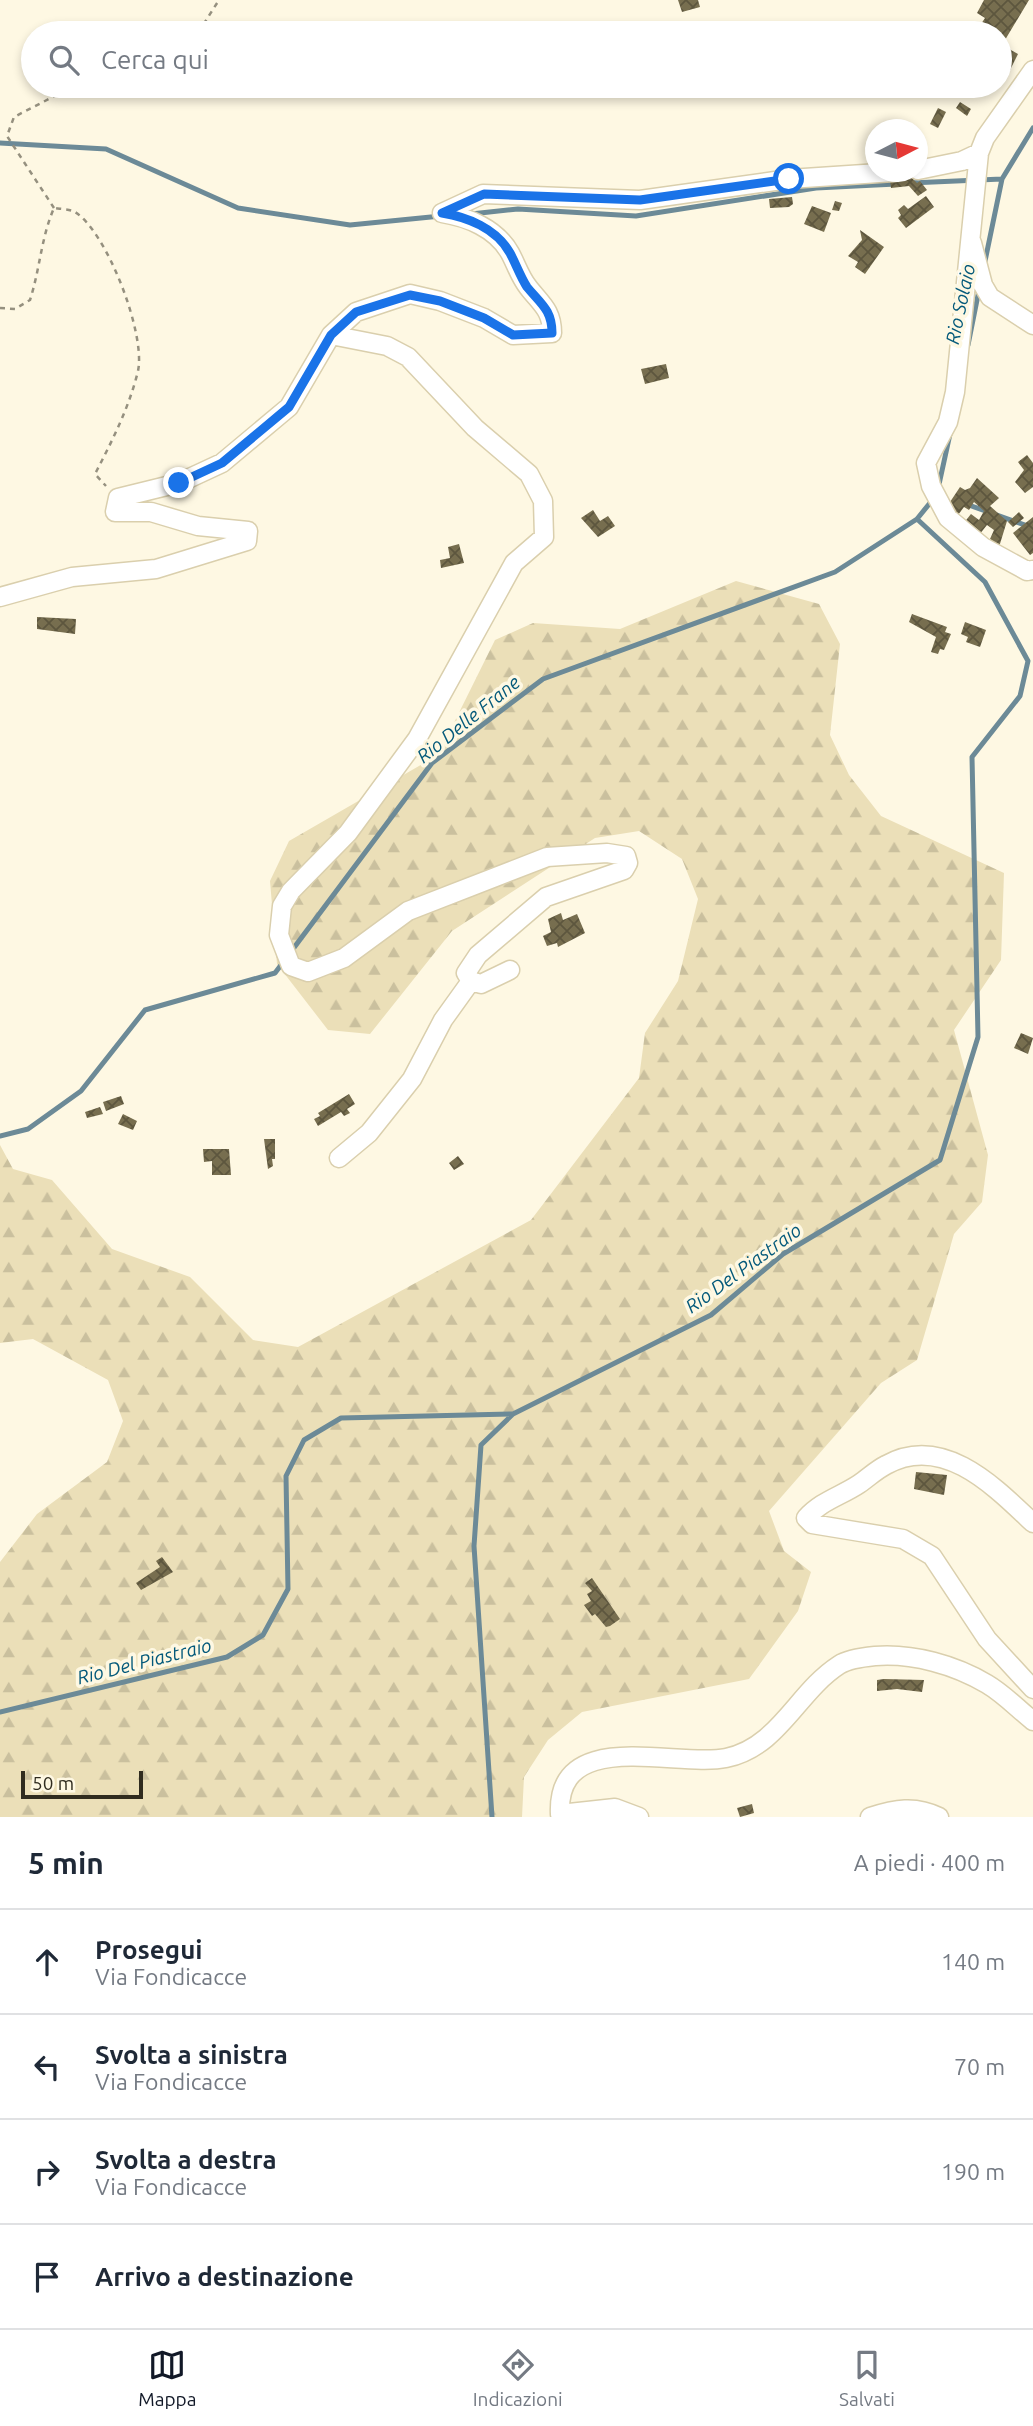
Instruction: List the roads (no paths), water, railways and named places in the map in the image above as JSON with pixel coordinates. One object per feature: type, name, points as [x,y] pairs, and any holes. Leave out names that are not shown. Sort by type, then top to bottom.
[{"type":"street","points":[[1033,69],[985,138],[979,153],[955,392],[948,422],[926,463],[926,474],[948,518],[983,547],[1027,571],[1033,570]]},
{"type":"street","points":[[928,168],[962,161],[979,153]]},
{"type":"street","points":[[0,597],[72,577],[156,569],[247,541],[248,531],[198,526],[151,512],[116,512],[118,498],[179,483],[222,463],[289,407],[331,335],[356,312],[410,295],[440,301],[484,318],[513,335],[552,333],[552,317],[525,284],[508,249],[492,232],[465,217],[442,213],[484,194],[640,200],[789,179],[865,174]]},
{"type":"street","points":[[970,238],[983,285],[990,297],[1033,325]]},
{"type":"street","points":[[331,335],[387,346],[408,357],[475,428],[529,474],[543,501],[544,537],[514,562],[417,739],[348,833],[290,891],[282,906],[279,935],[291,965],[308,972],[344,958],[408,911],[547,857],[607,853],[626,856],[628,863],[624,870],[546,897],[478,955],[466,973],[471,981],[481,984],[510,970]]},
{"type":"street","points":[[339,1158],[369,1132],[412,1079],[443,1020],[471,981]]},
{"type":"street","points":[[1033,1523],[975,1472],[943,1457],[914,1457],[887,1464],[859,1485],[816,1506],[806,1518],[812,1524],[903,1539],[932,1556],[987,1639],[1033,1689]]},
{"type":"street","points":[[639,1817],[615,1808],[560,1814],[559,1797],[569,1775],[589,1763],[615,1756],[724,1758],[750,1750],[772,1734],[841,1663],[873,1657],[904,1656],[951,1668],[988,1685],[1033,1721]]},
{"type":"street","points":[[870,1817],[895,1809],[922,1808],[939,1817]]},
{"type":"waterway","name":"Rio Solaio","points":[[984,266],[1002,179],[1033,128]]},
{"type":"waterway","points":[[0,143],[106,149],[238,208],[350,225],[441,216]]},
{"type":"waterway","points":[[910,183],[1002,179]]},
{"type":"waterway","points":[[471,214],[518,209],[636,216],[816,188],[896,184]]},
{"type":"waterway","name":"Rio Solaio","points":[[968,345],[979,290]]},
{"type":"waterway","name":"Rio Solaio","points":[[938,489],[950,434]]},
{"type":"waterway","name":"Rio Delle Frane","points":[[290,953],[432,763],[543,679],[835,572],[917,519],[934,498]]},
{"type":"waterway","points":[[966,504],[1033,528]]},
{"type":"waterway","name":"Rio Del Piastraio","points":[[0,1712],[227,1657],[263,1635],[288,1589],[286,1476],[304,1440],[341,1418],[513,1414],[711,1315],[783,1254],[940,1160],[978,1037],[972,757],[1020,696],[1028,661],[985,582],[917,519]]},
{"type":"waterway","name":"Rio Delle Frane","points":[[0,1136],[28,1129],[81,1091],[145,1010],[275,973],[284,961]]},
{"type":"waterway","points":[[492,1817],[474,1546],[481,1445],[513,1414]]}]
